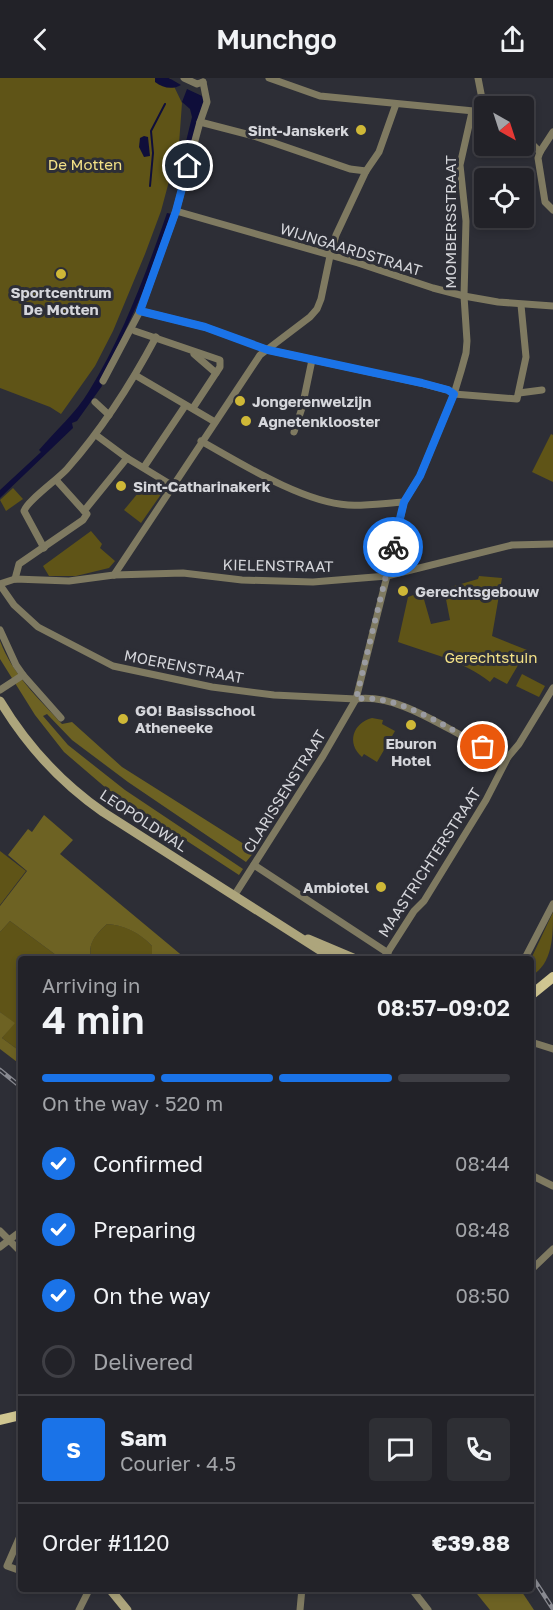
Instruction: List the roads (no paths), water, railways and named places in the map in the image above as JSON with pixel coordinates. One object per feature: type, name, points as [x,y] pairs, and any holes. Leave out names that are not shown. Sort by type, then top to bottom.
[{"type":"main road","points":[[534,993],[553,977]]},
{"type":"main road","points":[[0,1420],[18,1415]]},
{"type":"street","points":[[103,381],[140,311],[176,211],[207,102],[206,80],[197,84],[184,78]]},
{"type":"street","points":[[269,78],[320,96],[472,112]]},
{"type":"street","points":[[478,78],[481,96]]},
{"type":"street","points":[[114,575],[201,441],[260,356],[310,317],[316,309],[321,299],[336,235],[366,171],[379,152],[396,104]]},
{"type":"street","name":"MOMBERSSTRAAT","points":[[404,502],[420,476],[454,394],[466,353],[464,296],[466,221],[460,165],[472,112]]},
{"type":"street","points":[[200,122],[254,136],[350,169],[366,171]]},
{"type":"street","points":[[553,132],[538,159],[545,202],[553,210]]},
{"type":"street","points":[[534,146],[540,152]]},
{"type":"street","name":"WIJNGAARDSTRAAT","points":[[176,211],[464,296],[521,305],[553,306]]},
{"type":"street","points":[[140,311],[205,327],[268,350],[422,383],[448,390],[454,394],[517,399],[526,357],[521,305]]},
{"type":"street","points":[[135,332],[156,337],[220,360],[220,367],[216,373],[144,467]]},
{"type":"street","points":[[44,548],[24,511],[26,504],[57,481],[96,435],[135,375],[156,337]]},
{"type":"street","points":[[193,352],[216,373]]},
{"type":"street","points":[[294,432],[302,408],[312,360]]},
{"type":"street","points":[[135,375],[215,422]]},
{"type":"street","points":[[519,393],[542,390]]},
{"type":"street","points":[[95,402],[109,415]]},
{"type":"street","points":[[96,435],[127,458],[173,486]]},
{"type":"street","points":[[201,441],[267,478],[328,501],[348,505],[404,502]]},
{"type":"street","points":[[84,511],[127,458]]},
{"type":"street","points":[[15,579],[19,564],[44,548],[87,514],[57,481]]},
{"type":"street","name":"CLARISSENSTRAAT","points":[[234,896],[356,699],[404,502]]},
{"type":"street","name":"KIELENSTRAAT","points":[[0,585],[15,579],[69,581],[114,575],[183,573],[242,580],[314,582],[387,576],[512,545],[553,544]]},
{"type":"street","name":"MOERENSTRAAT","points":[[0,585],[14,605],[38,627],[113,666],[212,687],[274,695],[356,699],[367,697],[418,713],[483,747],[508,757]]},
{"type":"street","points":[[0,630],[16,665],[61,718]]},
{"type":"street","points":[[0,690],[23,675]]},
{"type":"street","name":"MAASTRICHTERSTRAAT","points":[[386,956],[414,911],[424,901],[471,825],[508,757],[519,744],[553,688]]},
{"type":"street","name":"LEOPOLDWAL","points":[[0,701],[37,754],[76,792],[103,812],[329,956]]},
{"type":"street","points":[[254,865],[386,956]]},
{"type":"street","points":[[526,956],[553,904]]},
{"type":"street","name":"LEOPOLDWAL","points":[[297,936],[348,956]]},
{"type":"street","points":[[534,1043],[553,1049]]},
{"type":"street","points":[[534,1176],[553,1186]]},
{"type":"street","points":[[0,1231],[18,1249]]},
{"type":"street","points":[[0,1247],[18,1234]]},
{"type":"street","points":[[534,1268],[552,1254]]},
{"type":"street","points":[[18,1541],[7,1566],[18,1570]]},
{"type":"street","points":[[79,1610],[88,1592]]},
{"type":"street","points":[[112,1592],[127,1610]]},
{"type":"street","points":[[300,1610],[302,1592]]},
{"type":"street","points":[[414,1592],[428,1610]]},
{"type":"waterway","points":[[150,186],[153,153],[151,131],[165,104]]},
{"type":"railway","points":[[0,1070],[18,1085]]},
{"type":"railway","points":[[534,1580],[553,1609]]},
{"type":"place","name":"Sint-Janskerk","points":[[361,130]]},
{"type":"place","name":"Sportcentrum De Motten","points":[[61,274]]},
{"type":"place","name":"Jongerenwelzijn","points":[[240,401]]},
{"type":"place","name":"Agnetenklooster","points":[[246,421]]},
{"type":"place","name":"Sint-Catharinakerk","points":[[121,486]]},
{"type":"place","name":"Gerechtsgebouw","points":[[403,591]]},
{"type":"place","name":"GO! Basisschool Atheneeke","points":[[123,719]]},
{"type":"place","name":"Eburon Hotel","points":[[411,725]]},
{"type":"place","name":"Ambiotel","points":[[381,887]]},
{"type":"park label","name":"De Motten","points":[[85,164]]},
{"type":"park label","name":"Gerechtstuin","points":[[491,657]]}]
